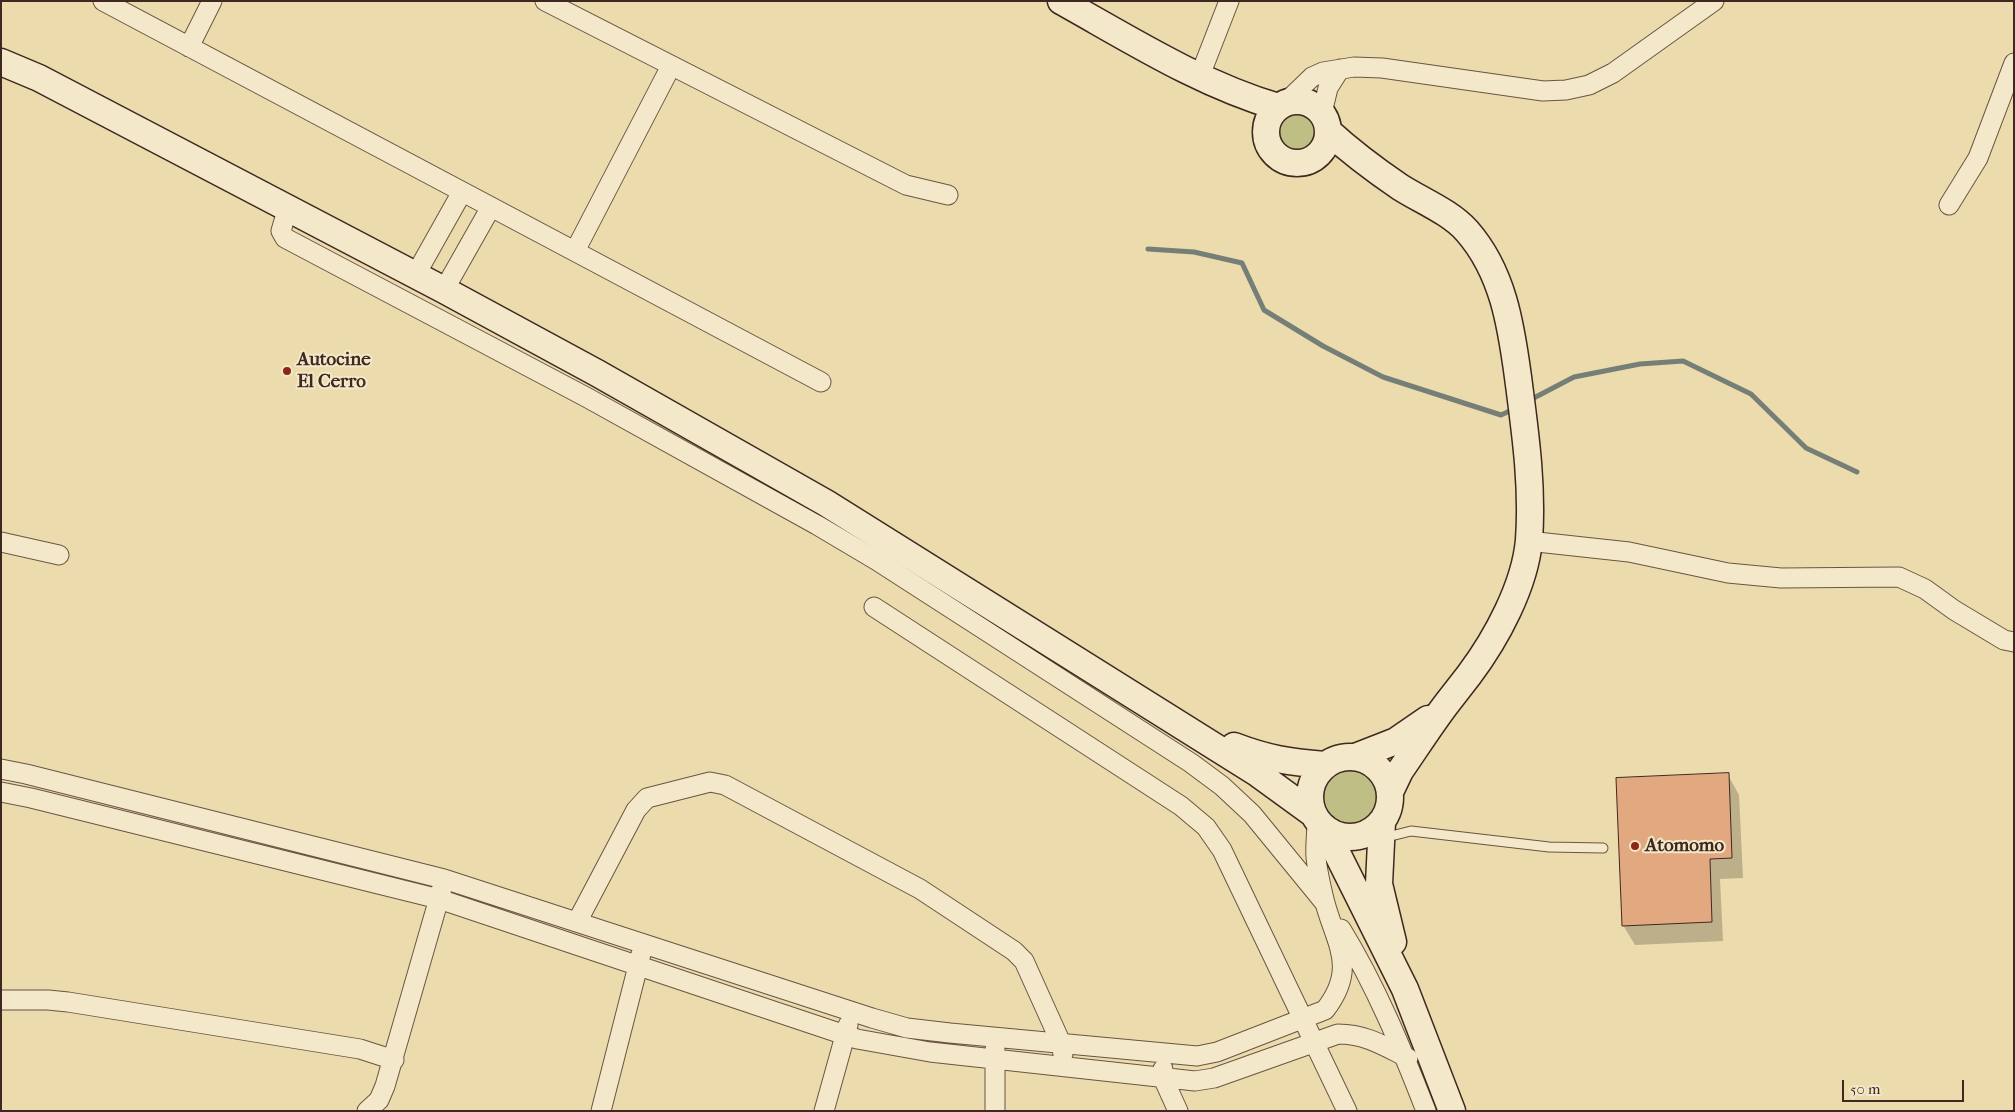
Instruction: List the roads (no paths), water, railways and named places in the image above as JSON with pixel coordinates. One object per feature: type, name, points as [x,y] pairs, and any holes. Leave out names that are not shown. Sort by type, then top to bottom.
[{"type":"main road","points":[[1061,1],[1199,78],[1249,98],[1282,104],[1296,100],[1306,102],[1352,154],[1401,188],[1437,208],[1466,230],[1487,258],[1497,279],[1508,314],[1513,340],[1527,445],[1530,488],[1528,541],[1518,583],[1501,623],[1469,675],[1400,770],[1390,792],[1387,813],[1381,830],[1379,884],[1405,989],[1452,1111]]},
{"type":"main road","points":[[1,62],[39,78],[416,274],[696,428],[822,514],[880,550],[1184,728],[1257,773],[1334,835],[1355,838],[1381,830]]},
{"type":"main road","points":[[1199,78],[1265,133]]},
{"type":"main road","points":[[1282,104],[1271,114],[1265,133],[1272,151],[1279,158],[1288,162],[1333,165],[1401,188]]},
{"type":"main road","points":[[1307,162],[1323,150],[1327,141],[1325,122]]},
{"type":"main road","points":[[1405,989],[1318,821],[1309,792],[1317,773],[1325,765],[1344,757],[1354,757],[1396,741],[1419,726],[1449,700]]},
{"type":"main road","points":[[1184,728],[1264,757],[1285,762],[1325,765]]},
{"type":"main road","points":[[1354,757],[1374,765],[1387,782],[1390,792]]},
{"type":"street","points":[[103,1],[821,382]]},
{"type":"street","points":[[189,47],[212,1]]},
{"type":"street","points":[[545,1],[906,185],[948,194]]},
{"type":"street","points":[[1199,78],[1229,1]]},
{"type":"street","points":[[1282,104],[1312,76],[1354,67],[1382,68],[1543,91],[1566,90],[1590,85],[1612,73],[1714,1]]},
{"type":"street","points":[[1949,205],[1978,158],[2014,63]]},
{"type":"street","points":[[575,251],[671,66]]},
{"type":"street","points":[[1325,122],[1328,88],[1340,69]]},
{"type":"street","points":[[416,274],[462,192]]},
{"type":"street","points":[[288,207],[281,231],[285,238],[686,452],[822,514]]},
{"type":"street","points":[[444,290],[491,207]]},
{"type":"street","points":[[586,397],[597,373]]},
{"type":"street","points":[[686,452],[696,428]]},
{"type":"street","points":[[1528,541],[1629,552],[1728,574],[1781,578],[1899,577],[1925,588],[1954,610],[2004,640],[2014,642]]},
{"type":"street","points":[[1,542],[59,555]]},
{"type":"street","points":[[880,550],[1192,763],[1222,786],[1252,814],[1326,904],[1363,968],[1405,1056],[1426,1111]]},
{"type":"street","points":[[874,607],[1181,806],[1206,827],[1222,850],[1347,1111]]},
{"type":"street","points":[[1,769],[444,879],[851,1012],[907,1028],[1196,1056],[1217,1052],[1325,1010],[1335,997],[1343,976],[1342,959],[1338,939],[1326,904],[1316,856],[1318,821]]},
{"type":"street","points":[[577,922],[636,810],[647,798],[710,782],[725,785],[920,889],[1014,951],[1024,961],[1062,1043],[1065,1067]]},
{"type":"street","points":[[1,792],[41,800],[439,899],[845,1035],[930,1052],[1196,1081],[1214,1078],[1338,1034],[1355,1034],[1368,1038],[1436,1072]]},
{"type":"street","points":[[367,1111],[379,1100],[394,1060],[444,879]]},
{"type":"street","points":[[601,1111],[644,943]]},
{"type":"street","points":[[1,1000],[68,1002],[360,1049],[394,1060]]},
{"type":"street","points":[[824,1111],[851,1012]]},
{"type":"street","points":[[994,1037],[996,1060],[995,1111]]},
{"type":"street","points":[[1162,1053],[1163,1078],[1178,1111]]},
{"type":"lane","points":[[1381,830],[1411,831],[1549,847],[1603,848]]},
{"type":"waterway","points":[[1148,249],[1194,252],[1242,263],[1264,310],[1323,346],[1383,377],[1501,415],[1514,409]]},
{"type":"waterway","points":[[1528,401],[1574,377],[1640,364],[1683,361],[1751,394],[1806,448],[1857,472]]},
{"type":"place","name":"Autocine El Cerro","points":[[287,371]]},
{"type":"place","name":"Atomomo","points":[[1635,846]]}]
